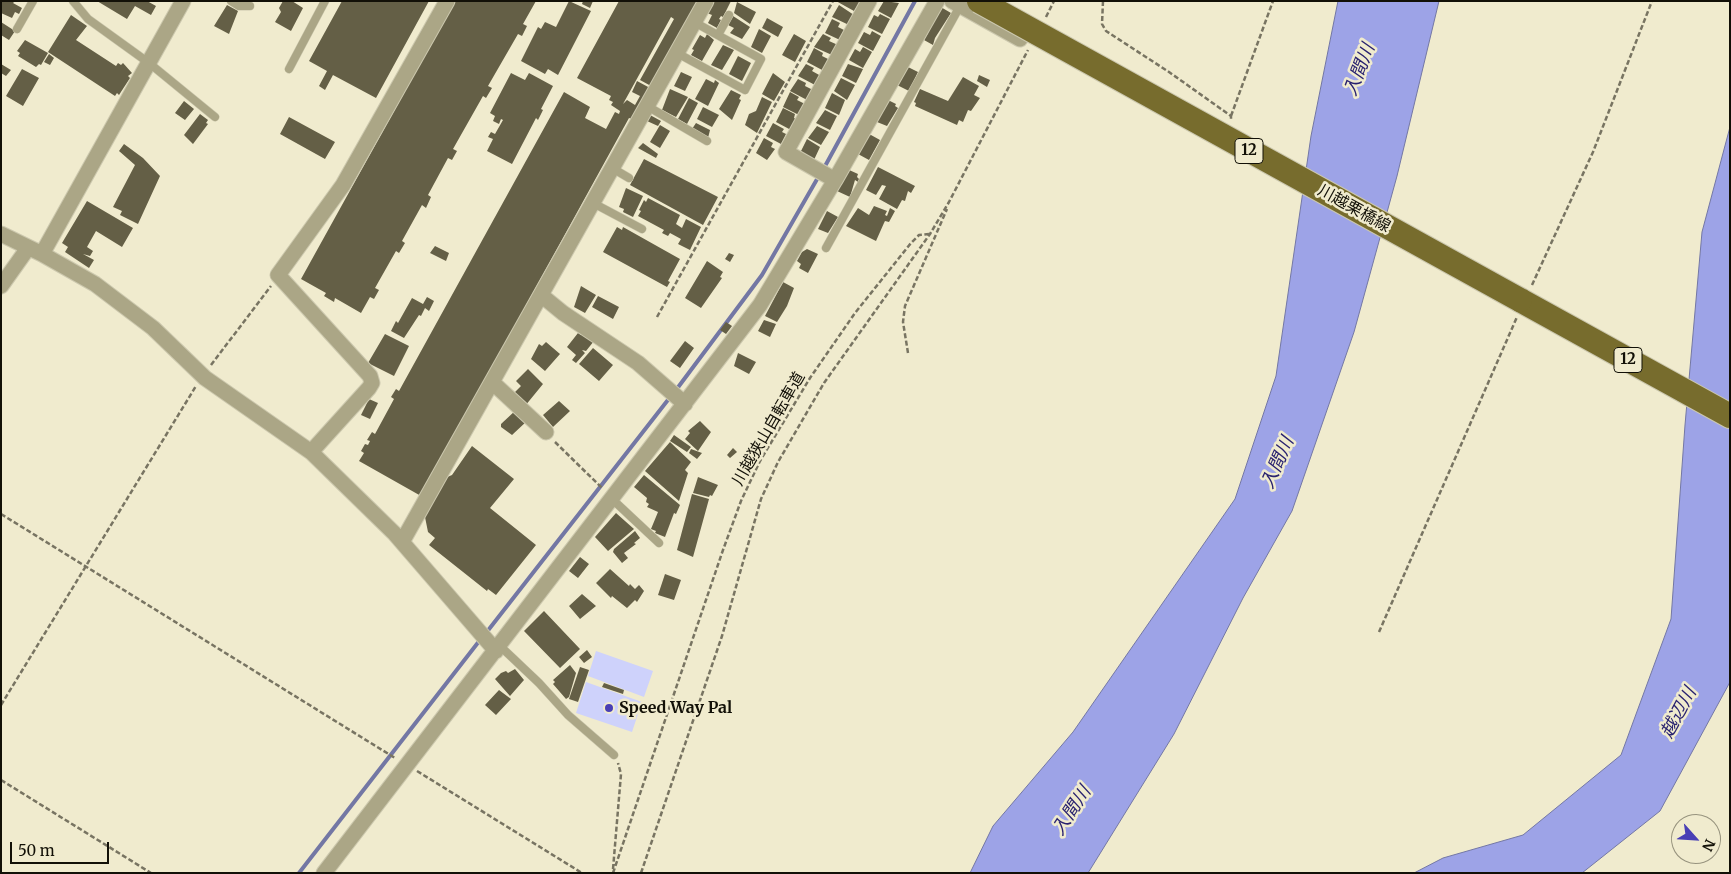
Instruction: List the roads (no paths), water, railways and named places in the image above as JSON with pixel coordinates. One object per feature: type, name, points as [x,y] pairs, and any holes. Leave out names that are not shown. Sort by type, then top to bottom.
[{"type":"main road","name":"川越栗橋線","points":[[964,3],[1525,300],[1730,416]]},
{"type":"street","points":[[42,254],[183,1]]},
{"type":"street","points":[[311,452],[369,388],[372,382],[370,376],[278,275],[343,185],[447,1]]},
{"type":"street","points":[[402,542],[706,1]]},
{"type":"street","points":[[835,180],[786,152],[869,1]]},
{"type":"street","points":[[324,873],[408,766],[760,304],[835,180],[937,1]]},
{"type":"street","points":[[964,3],[1025,42]]},
{"type":"street","points":[[1,234],[42,254],[95,284],[153,328],[203,376],[239,404],[311,452],[402,542],[498,648]]},
{"type":"street","points":[[1,286],[28,248]]},
{"type":"street","points":[[542,295],[563,312],[638,363],[685,404]]},
{"type":"street","points":[[492,382],[546,432]]},
{"type":"lane","points":[[17,30],[33,1]]},
{"type":"lane","points":[[74,1],[88,19],[149,62],[215,117]]},
{"type":"lane","points":[[231,1],[239,6],[250,6]]},
{"type":"lane","points":[[289,69],[326,1]]},
{"type":"lane","points":[[826,248],[964,3]]},
{"type":"lane","points":[[718,35],[729,14]]},
{"type":"lane","points":[[677,53],[745,90],[761,59],[694,22]]},
{"type":"lane","points":[[647,106],[707,141]]},
{"type":"lane","points":[[612,168],[629,178]]},
{"type":"lane","points":[[593,202],[642,229]]},
{"type":"lane","points":[[612,499],[658,543]]},
{"type":"lane","points":[[498,648],[539,683],[568,716],[614,755]]},
{"type":"water","name":"入間川","points":[[1338,1],[1439,1],[1397,176],[1354,332],[1292,511],[1243,598],[1174,734],[1088,873],[970,873],[993,826],[1073,732],[1235,499],[1276,376],[1311,136]]},
{"type":"water","name":"越辺川","points":[[1730,127],[1730,682],[1660,811],[1582,873],[1414,873],[1443,858],[1523,835],[1621,755],[1671,619],[1685,425],[1702,232]]},
{"type":"waterway","points":[[824,168],[915,1]]},
{"type":"waterway","points":[[676,390],[762,275],[820,174]]},
{"type":"waterway","points":[[486,633],[671,396]]},
{"type":"waterway","points":[[299,873],[480,640]]},
{"type":"place","name":"Speed Way Pal","points":[[609,708]]}]
